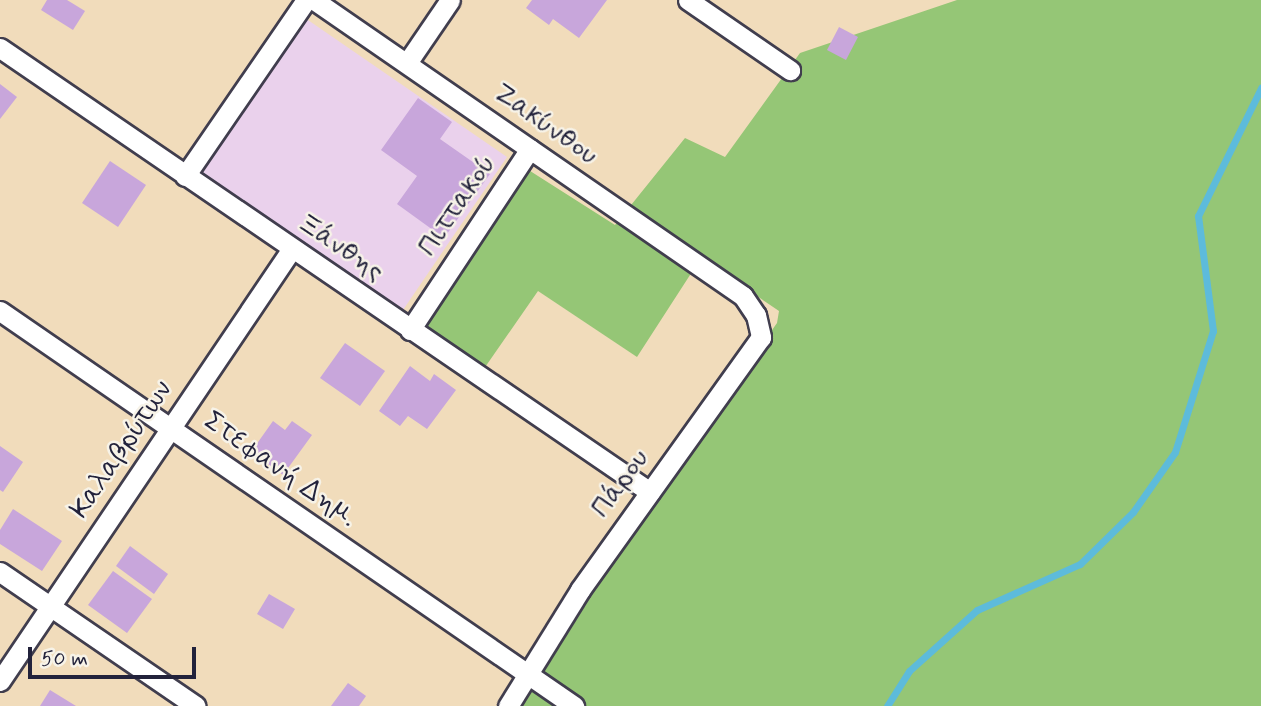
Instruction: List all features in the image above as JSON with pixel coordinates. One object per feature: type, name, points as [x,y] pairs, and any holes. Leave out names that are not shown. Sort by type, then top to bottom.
[{"type":"street","points":[[184,176],[306,0]]},
{"type":"street","name":"Ζακύνθου","points":[[314,0],[743,296]]},
{"type":"street","points":[[407,63],[450,0]]},
{"type":"street","points":[[688,0],[790,69]]},
{"type":"street","name":"Ξάνθης","points":[[0,48],[291,250],[650,492]]},
{"type":"street","name":"Πιττακού","points":[[410,330],[530,149]]},
{"type":"street","name":"Καλαβρύτων","points":[[0,681],[291,250]]},
{"type":"street","name":"Πάρου","points":[[508,706],[580,590],[761,337],[756,315],[743,296]]},
{"type":"street","name":"Στεφανή Δημ.","points":[[0,311],[574,706]]},
{"type":"street","points":[[0,572],[195,706]]},
{"type":"shaded area","points":[[305,18],[507,157],[403,310],[200,171]]},
{"type":"green space","points":[[957,0],[1261,0],[1261,706],[517,706],[591,585],[777,323],[779,311],[701,258],[637,357],[538,291],[481,373],[418,332],[527,169],[615,225],[685,138],[725,157],[800,53]]},
{"type":"building","points":[[47,0],[67,0],[85,11],[73,30],[41,10]]},
{"type":"building","points":[[532,0],[607,0],[579,38],[553,19],[549,25],[526,8]]},
{"type":"building","points":[[839,27],[858,37],[846,60],[827,50]]},
{"type":"building","points":[[0,84],[17,97],[0,119]]},
{"type":"building","points":[[418,98],[452,122],[440,139],[490,174],[444,238],[397,204],[417,176],[381,150]]},
{"type":"building","points":[[110,161],[146,185],[118,227],[82,203]]},
{"type":"building","points":[[345,343],[385,371],[360,406],[320,378]]},
{"type":"building","points":[[410,366],[430,381],[434,374],[456,390],[427,429],[408,416],[400,426],[379,411]]},
{"type":"building","points":[[273,421],[285,430],[292,421],[312,435],[283,475],[251,452]]},
{"type":"building","points":[[0,446],[23,462],[3,492],[0,490]]},
{"type":"building","points":[[13,509],[62,541],[42,571],[0,544],[0,530]]},
{"type":"building","points":[[130,546],[168,574],[154,594],[116,566]]},
{"type":"building","points":[[113,571],[152,599],[127,633],[88,605]]},
{"type":"building","points":[[269,594],[295,609],[283,629],[257,614]]},
{"type":"building","points":[[348,683],[366,696],[359,706],[331,706]]},
{"type":"building","points":[[50,690],[76,706],[40,706]]},
{"type":"waterway","points":[[887,706],[909,671],[977,610],[1080,564],[1133,512],[1175,452],[1213,331],[1198,216],[1261,88]]}]
